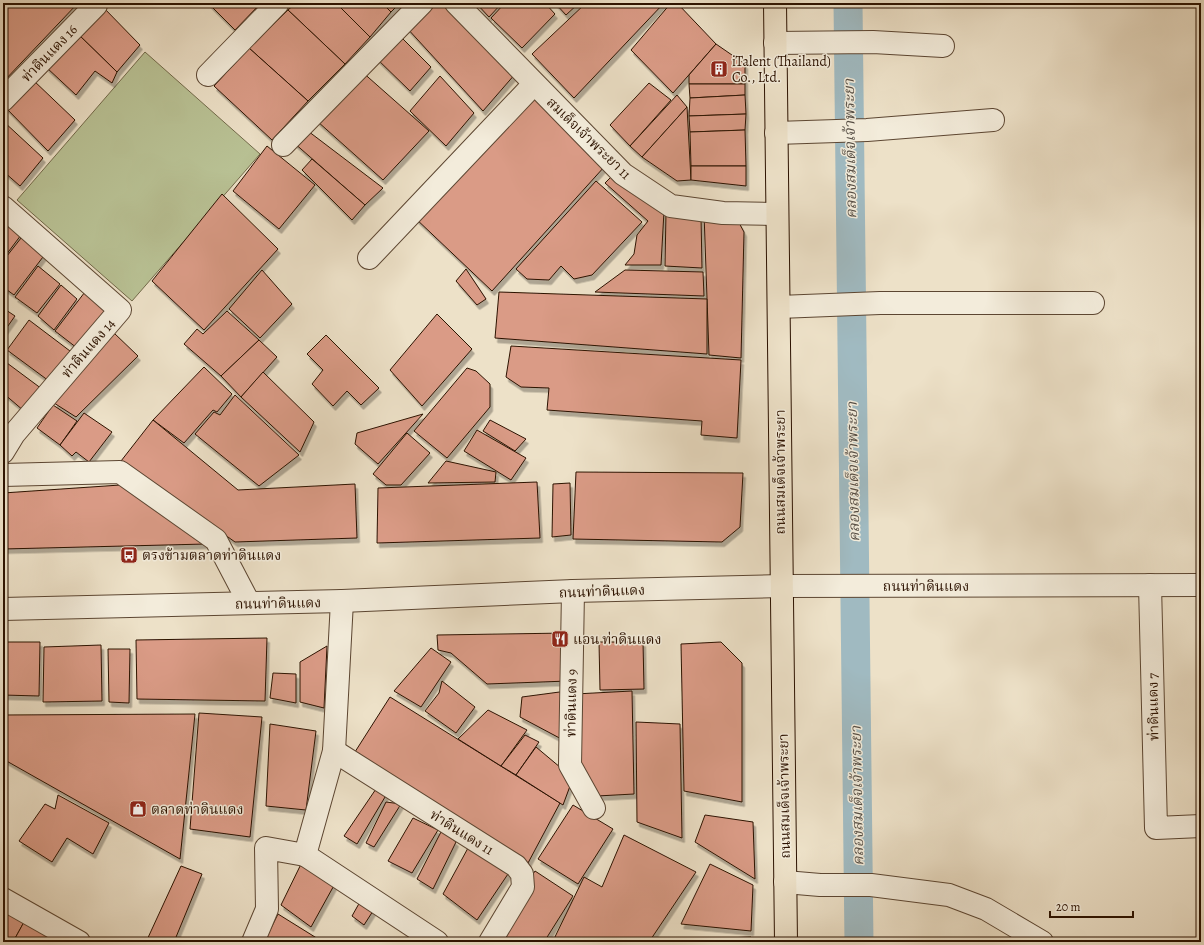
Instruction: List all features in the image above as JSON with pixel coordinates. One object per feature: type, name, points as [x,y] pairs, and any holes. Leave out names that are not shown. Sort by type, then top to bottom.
[{"type":"main road","name":"ถนนสมเด็จเจ้าพระยา","points":[[775,3],[786,942]]},
{"type":"street","points":[[208,75],[278,3]]},
{"type":"street","points":[[283,145],[422,3]]},
{"type":"street","name":"สมเด็จเจ้าพระยา 11","points":[[456,3],[623,174],[671,206],[723,213],[777,214]]},
{"type":"street","name":"ท่าดินแดง 16","points":[[3,100],[96,5]]},
{"type":"street","points":[[775,43],[828,44],[873,42],[943,46]]},
{"type":"street","points":[[369,258],[534,84]]},
{"type":"street","points":[[776,133],[867,130],[993,120]]},
{"type":"street","name":"ท่าดินแดง 14","points":[[3,207],[120,310],[7,437]]},
{"type":"street","points":[[779,307],[880,303],[1093,302]]},
{"type":"street","points":[[3,475],[120,472],[216,540],[249,603]]},
{"type":"street","name":"ถนนท่าดินแดง","points":[[3,609],[342,601],[573,591],[781,586],[1201,584]]},
{"type":"street","name":"ท่าดินแดง 7","points":[[1150,585],[1156,828],[1201,826]]},
{"type":"street","name":"ท่าดินแดง 9","points":[[573,591],[570,765],[594,808]]},
{"type":"street","points":[[305,855],[334,751],[342,601]]},
{"type":"street","name":"ท่าดินแดง 11","points":[[334,751],[516,866],[522,874],[523,887],[490,942]]},
{"type":"street","points":[[253,942],[267,909],[266,848],[305,855],[437,942]]},
{"type":"street","points":[[785,882],[820,885],[871,885],[949,895],[986,909],[1042,942]]},
{"type":"street","points":[[3,899],[79,942]]},
{"type":"green space","points":[[145,52],[260,154],[132,301],[17,200]]},
{"type":"building","points":[[3,3],[78,3],[3,82]]},
{"type":"building","points":[[208,3],[261,3],[235,30]]},
{"type":"building","points":[[296,3],[336,3],[370,37],[345,64],[288,10]]},
{"type":"building","points":[[336,3],[382,3],[391,12],[370,37]]},
{"type":"building","points":[[382,3],[400,3],[391,12]]},
{"type":"building","points":[[427,3],[449,3],[516,73],[483,111],[406,27]]},
{"type":"building","points":[[476,3],[502,3],[489,17]]},
{"type":"building","points":[[505,3],[545,3],[555,14],[522,48],[491,18]]},
{"type":"building","points":[[555,3],[579,3],[566,15]]},
{"type":"building","points":[[586,3],[664,3],[574,98],[532,54]]},
{"type":"building","points":[[671,3],[677,3],[716,44],[673,93],[631,50]]},
{"type":"building","points":[[102,6],[140,45],[117,72],[78,34]]},
{"type":"building","points":[[288,10],[345,64],[308,101],[249,48]]},
{"type":"building","points":[[397,33],[431,67],[410,91],[374,56]]},
{"type":"building","points":[[78,34],[117,72],[112,83],[95,71],[76,95],[46,67]]},
{"type":"building","name":"iTalent (Thailand) Co., Ltd.","points":[[716,44],[745,64],[745,84],[689,84],[689,75]]},
{"type":"building","points":[[249,48],[308,101],[272,140],[214,86]]},
{"type":"building","points":[[360,70],[429,131],[383,180],[317,121]]},
{"type":"building","points":[[440,76],[474,113],[446,146],[410,111]]},
{"type":"building","points":[[32,79],[75,120],[48,151],[5,107]]},
{"type":"building","points":[[649,83],[671,100],[630,146],[610,125]]},
{"type":"building","points":[[689,84],[745,84],[745,95],[690,98]]},
{"type":"building","points":[[533,90],[605,166],[492,291],[413,216]]},
{"type":"building","points":[[677,95],[687,107],[642,157],[630,146]]},
{"type":"building","points":[[745,95],[746,114],[689,116],[690,98]]},
{"type":"building","points":[[687,107],[691,180],[677,181],[642,157]]},
{"type":"building","points":[[746,114],[745,130],[690,132],[689,116]]},
{"type":"building","points":[[3,121],[43,158],[20,186],[3,171]]},
{"type":"building","points":[[304,128],[383,188],[365,205],[293,142]]},
{"type":"building","points":[[745,130],[746,166],[691,166],[690,132]]},
{"type":"building","points":[[267,146],[315,185],[279,229],[233,191]]},
{"type":"building","points":[[312,159],[365,205],[352,220],[302,170]]},
{"type":"building","points":[[691,166],[746,166],[746,186],[691,180]]},
{"type":"building","points":[[615,173],[664,211],[661,265],[625,265],[634,254],[637,235],[648,221],[605,183]]},
{"type":"building","points":[[596,181],[642,222],[592,275],[574,279],[561,266],[549,280],[527,279],[516,269]]},
{"type":"building","points":[[222,194],[278,249],[204,330],[152,281]]},
{"type":"building","points":[[3,213],[24,231],[3,259]]},
{"type":"building","points":[[666,213],[701,217],[702,268],[665,266]]},
{"type":"building","points":[[704,213],[738,221],[744,232],[741,358],[709,355]]},
{"type":"building","points":[[25,233],[46,253],[14,295],[3,287],[3,261]]},
{"type":"building","points":[[38,266],[60,284],[37,313],[15,297]]},
{"type":"building","points":[[466,269],[486,299],[477,305],[456,281]]},
{"type":"building","points":[[262,270],[292,304],[260,338],[229,309]]},
{"type":"building","points":[[625,270],[703,272],[704,296],[595,292]]},
{"type":"building","points":[[61,285],[77,299],[54,330],[38,316]]},
{"type":"building","points":[[88,288],[111,308],[77,348],[55,331]]},
{"type":"building","points":[[499,292],[707,299],[707,354],[495,338]]},
{"type":"building","points":[[3,308],[15,316],[3,333]]},
{"type":"building","points":[[227,311],[259,340],[221,376],[184,344],[197,329],[203,334]]},
{"type":"building","points":[[437,314],[472,349],[422,406],[390,370]]},
{"type":"building","points":[[29,320],[70,351],[49,381],[7,350]]},
{"type":"building","points":[[114,333],[138,356],[76,417],[54,403]]},
{"type":"building","points":[[326,335],[379,388],[361,405],[347,391],[333,406],[312,384],[323,370],[307,354]]},
{"type":"building","points":[[259,340],[277,357],[241,397],[221,376]]},
{"type":"building","points":[[511,346],[741,360],[737,438],[701,435],[702,421],[547,410],[549,388],[521,387],[506,377]]},
{"type":"building","points":[[3,360],[42,389],[24,411],[3,393]]},
{"type":"building","points":[[204,367],[232,394],[217,412],[213,410],[184,443],[153,420]]},
{"type":"building","points":[[467,368],[476,371],[490,384],[490,407],[447,458],[414,431]]},
{"type":"building","points":[[263,372],[314,422],[300,452],[241,397]]},
{"type":"building","points":[[235,395],[299,455],[259,486],[195,434],[214,412],[220,415]]},
{"type":"building","points":[[53,405],[77,421],[60,445],[37,428]]},
{"type":"building","points":[[84,413],[112,432],[89,462],[76,452],[72,456],[60,445]]},
{"type":"building","points":[[423,414],[378,464],[355,444],[357,433]]},
{"type":"building","points":[[153,420],[238,490],[355,484],[357,538],[235,542],[121,461]]},
{"type":"building","points":[[490,420],[526,439],[515,451],[483,431]]},
{"type":"building","points":[[477,430],[526,458],[511,480],[464,451]]},
{"type":"building","points":[[407,433],[430,453],[401,485],[386,485],[373,474]]},
{"type":"building","points":[[446,461],[496,472],[495,482],[428,483]]},
{"type":"building","points":[[576,472],[743,473],[740,527],[722,542],[573,539]]},
{"type":"building","points":[[537,482],[540,538],[377,543],[378,488]]},
{"type":"building","points":[[570,483],[571,535],[552,537],[553,484]]},
{"type":"building","points":[[135,484],[206,544],[3,549],[3,493]]},
{"type":"building","points":[[568,633],[568,681],[487,684],[451,653],[438,650],[437,635]]},
{"type":"building","points":[[267,638],[265,701],[137,699],[136,640]]},
{"type":"building","points":[[3,642],[40,642],[39,696],[3,695]]},
{"type":"building","points":[[599,642],[643,642],[644,689],[600,690]]},
{"type":"building","points":[[721,642],[742,663],[742,802],[684,791],[681,644]]},
{"type":"building","points":[[101,645],[102,701],[43,702],[44,647]]},
{"type":"building","points":[[327,646],[324,708],[300,702],[300,662]]},
{"type":"building","points":[[431,648],[451,662],[421,707],[394,691]]},
{"type":"building","points":[[108,649],[130,649],[129,703],[109,702]]},
{"type":"building","points":[[273,673],[296,674],[296,703],[270,698]]},
{"type":"building","points":[[442,681],[475,707],[456,733],[425,711],[439,693]]},
{"type":"building","points":[[567,691],[567,742],[520,717],[522,697]]},
{"type":"building","points":[[632,691],[634,794],[597,796],[575,766],[575,694]]},
{"type":"building","points":[[390,697],[560,803],[528,863],[353,755]]},
{"type":"building","points":[[488,710],[527,730],[501,766],[458,739]]},
{"type":"building","points":[[199,713],[262,717],[250,837],[190,829]]},
{"type":"building","name":"ตลาดท่าดินแดง","points":[[195,714],[180,859],[3,759],[3,715]]},
{"type":"building","points":[[636,722],[680,724],[682,838],[637,822]]},
{"type":"building","points":[[270,724],[316,731],[306,810],[266,806]]},
{"type":"building","points":[[525,735],[539,742],[516,775],[501,766]]},
{"type":"building","points":[[536,747],[573,778],[563,805],[516,775]]},
{"type":"building","points":[[378,786],[388,792],[357,844],[344,836]]},
{"type":"building","points":[[58,795],[109,823],[93,854],[67,838],[52,862],[19,841],[45,804],[55,809]]},
{"type":"building","points":[[386,802],[401,804],[374,847],[366,843]]},
{"type":"building","points":[[573,805],[613,829],[578,884],[538,859]]},
{"type":"building","points":[[705,815],[753,822],[755,879],[695,842]]},
{"type":"building","points":[[413,818],[438,830],[412,873],[388,861]]},
{"type":"building","points":[[442,830],[456,842],[433,889],[417,879]]},
{"type":"building","points":[[624,835],[696,872],[649,942],[553,941],[584,877],[602,887]]},
{"type":"building","points":[[468,848],[510,871],[477,920],[443,894]]},
{"type":"building","points":[[304,858],[337,880],[311,927],[281,905]]},
{"type":"building","points":[[710,864],[753,885],[751,931],[681,924]]},
{"type":"building","points":[[181,866],[202,874],[174,942],[146,942]]},
{"type":"building","points":[[535,871],[573,896],[544,942],[490,942]]},
{"type":"building","points":[[361,900],[373,911],[364,925],[352,916]]},
{"type":"building","points":[[4,911],[24,922],[13,942],[3,942]]},
{"type":"building","points":[[278,914],[323,942],[264,942]]},
{"type":"building","points":[[24,922],[53,933],[47,942],[13,942]]},
{"type":"building","points":[[751,937],[751,942],[699,942],[699,939]]},
{"type":"waterway","name":"คลองสมเด็จเจ้าพระยา","points":[[848,3],[859,942]]},
{"type":"place","name":"iTalent (Thailand) Co., Ltd.","points":[[719,69]]},
{"type":"place","name":"ตรงข้ามตลาดท่าดินแดง","points":[[129,555]]},
{"type":"place","name":"แอน ท่าดินแดง","points":[[560,639]]},
{"type":"place","name":"ตลาดท่าดินแดง","points":[[138,809]]}]
